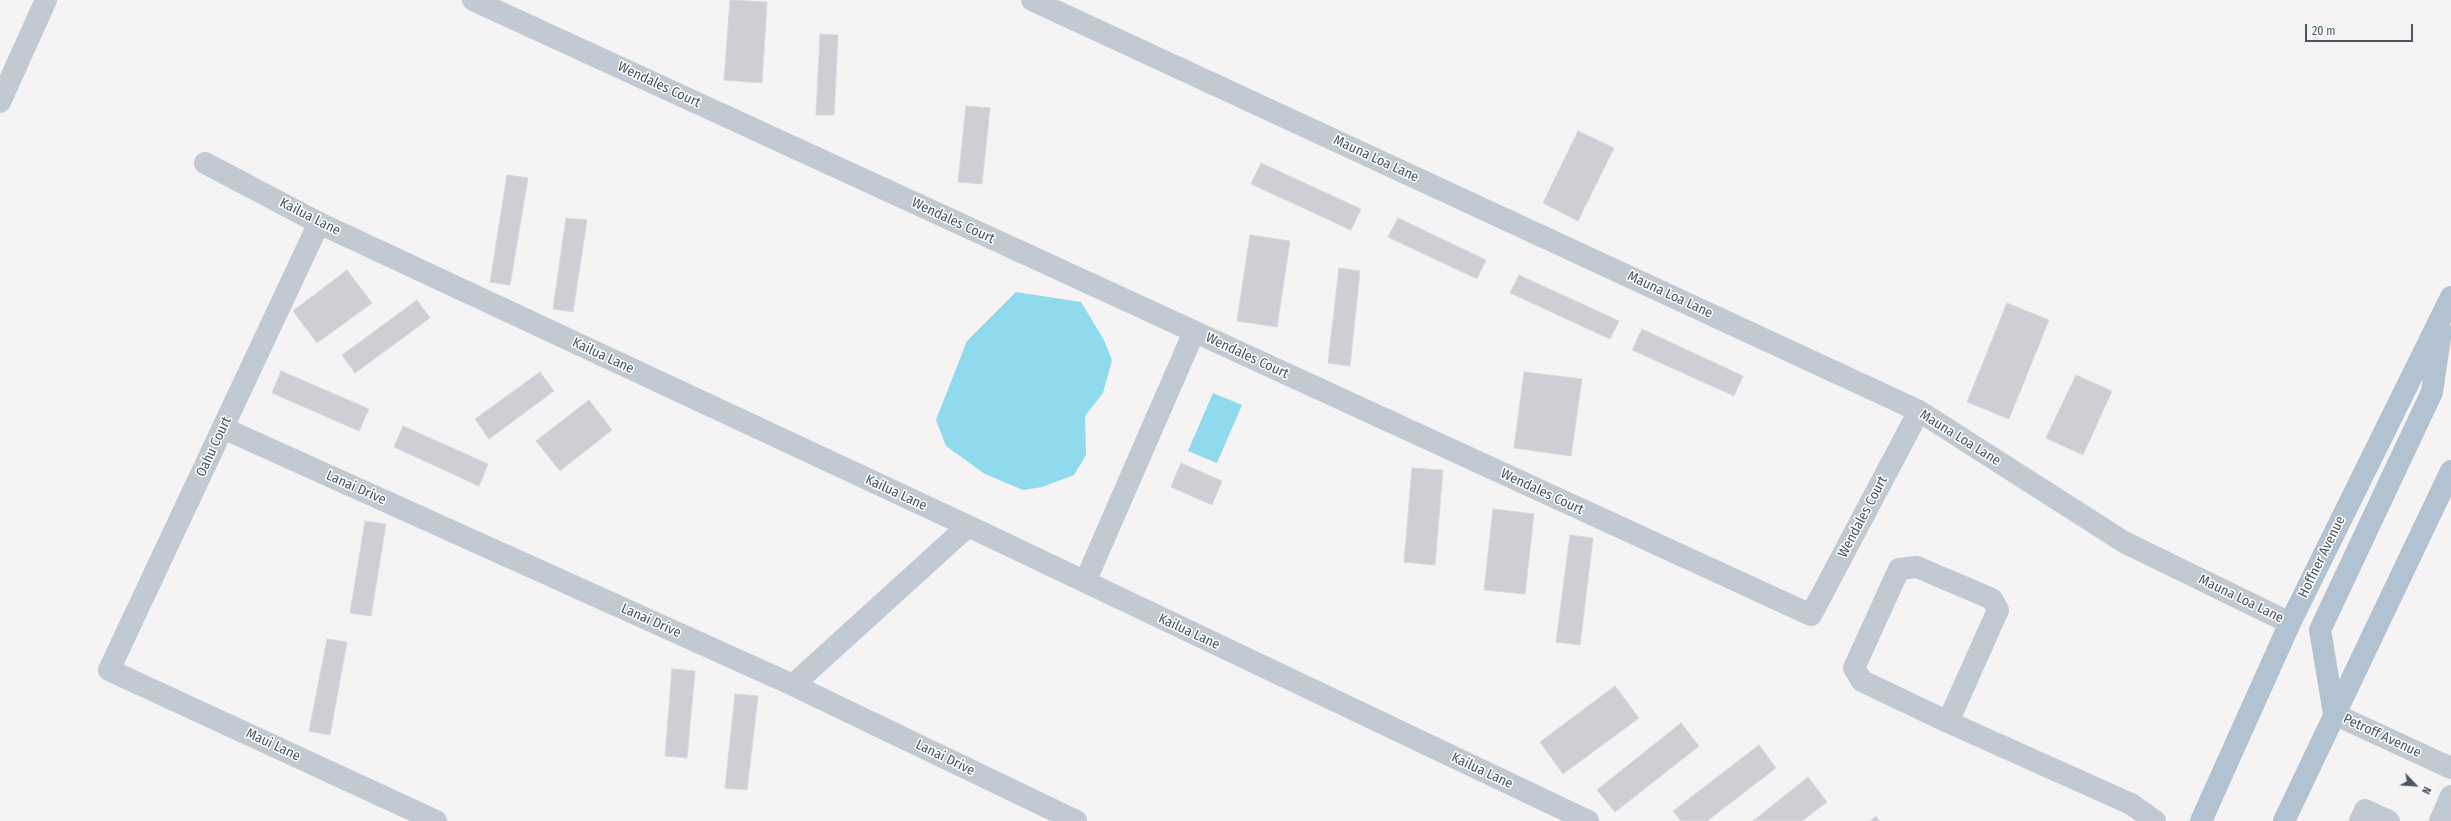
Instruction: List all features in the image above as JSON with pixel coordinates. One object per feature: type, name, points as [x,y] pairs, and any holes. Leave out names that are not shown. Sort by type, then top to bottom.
[{"type":"main road","name":"Hoffner Avenue","points":[[2201,821],[2290,624],[2448,304]]},
{"type":"main road","points":[[2334,714],[2320,630],[2432,392],[2448,304]]},
{"type":"main road","points":[[2284,821],[2451,471]]},
{"type":"street","points":[[0,102],[46,0]]},
{"type":"street","name":"Wendales Court","points":[[473,0],[1811,615],[1919,411]]},
{"type":"street","name":"Mauna Loa Lane","points":[[1032,0],[1919,411],[2124,542],[2290,624]]},
{"type":"street","name":"Kailua Lane","points":[[205,163],[319,223],[968,526],[1588,821]]},
{"type":"street","name":"Oahu Court","points":[[109,670],[319,223]]},
{"type":"street","points":[[1085,582],[1194,332]]},
{"type":"street","name":"Lanai Drive","points":[[223,428],[793,685],[1076,821]]},
{"type":"street","points":[[793,685],[968,526]]},
{"type":"street","points":[[1948,722],[1998,610],[1992,599],[1917,567],[1899,568],[1854,668],[1862,681],[1948,722],[2131,804],[2155,821]]},
{"type":"street","name":"Maui Lane","points":[[109,670],[436,821]]},
{"type":"street","name":"Petroff Avenue","points":[[2334,714],[2451,768]]},
{"type":"street","points":[[2440,821],[2451,796]]},
{"type":"street","points":[[2360,821],[2365,810],[2389,821]]},
{"type":"water","points":[[1016,292],[1081,302],[1104,340],[1112,360],[1103,393],[1085,416],[1086,455],[1074,475],[1042,487],[1023,490],[985,474],[946,446],[936,420],[967,341]]},
{"type":"water","points":[[1213,393],[1242,405],[1217,463],[1188,451]]},
{"type":"building","points":[[730,0],[767,2],[762,83],[724,80]]},
{"type":"building","points":[[820,34],[838,35],[834,115],[816,115]]},
{"type":"building","points":[[966,106],[990,108],[982,184],[958,182]]},
{"type":"building","points":[[1578,131],[1614,148],[1578,221],[1543,203]]},
{"type":"building","points":[[1261,163],[1361,209],[1351,230],[1251,184]]},
{"type":"building","points":[[507,175],[528,178],[510,285],[490,282]]},
{"type":"building","points":[[566,218],[587,220],[573,312],[553,309]]},
{"type":"building","points":[[1398,218],[1486,260],[1477,279],[1388,237]]},
{"type":"building","points":[[1250,235],[1290,241],[1277,327],[1237,321]]},
{"type":"building","points":[[1339,268],[1360,271],[1350,366],[1328,363]]},
{"type":"building","points":[[347,270],[372,303],[317,343],[293,311]]},
{"type":"building","points":[[1519,275],[1619,321],[1610,339],[1510,293]]},
{"type":"building","points":[[417,300],[430,318],[355,373],[342,355]]},
{"type":"building","points":[[2007,303],[2049,320],[2009,419],[1967,402]]},
{"type":"building","points":[[1642,329],[1743,376],[1734,396],[1632,350]]},
{"type":"building","points":[[281,371],[369,409],[359,431],[272,393]]},
{"type":"building","points":[[540,372],[554,391],[489,439],[475,419]]},
{"type":"building","points":[[1524,372],[1582,379],[1571,456],[1514,448]]},
{"type":"building","points":[[2076,375],[2112,391],[2083,455],[2046,438]]},
{"type":"building","points":[[589,400],[612,430],[560,471],[536,441]]},
{"type":"building","points":[[403,426],[488,464],[479,486],[394,447]]},
{"type":"building","points":[[1181,463],[1222,481],[1212,505],[1171,487]]},
{"type":"building","points":[[1412,468],[1443,470],[1435,565],[1404,562]]},
{"type":"building","points":[[1493,509],[1534,514],[1525,594],[1484,590]]},
{"type":"building","points":[[365,521],[386,524],[371,616],[350,613]]},
{"type":"building","points":[[1570,535],[1593,538],[1580,645],[1556,642]]},
{"type":"building","points":[[327,639],[347,642],[330,735],[309,731]]},
{"type":"building","points":[[672,669],[695,671],[687,758],[665,756]]},
{"type":"building","points":[[1615,686],[1639,718],[1563,774],[1540,742]]},
{"type":"building","points":[[735,694],[758,696],[747,790],[725,788]]},
{"type":"building","points":[[1681,723],[1699,746],[1615,812],[1597,790]]},
{"type":"building","points":[[1759,745],[1776,768],[1707,821],[1681,821],[1673,811]]},
{"type":"building","points":[[1808,777],[1827,802],[1802,821],[1753,821]]},
{"type":"building","points":[[1876,816],[1880,821],[1870,821]]}]
